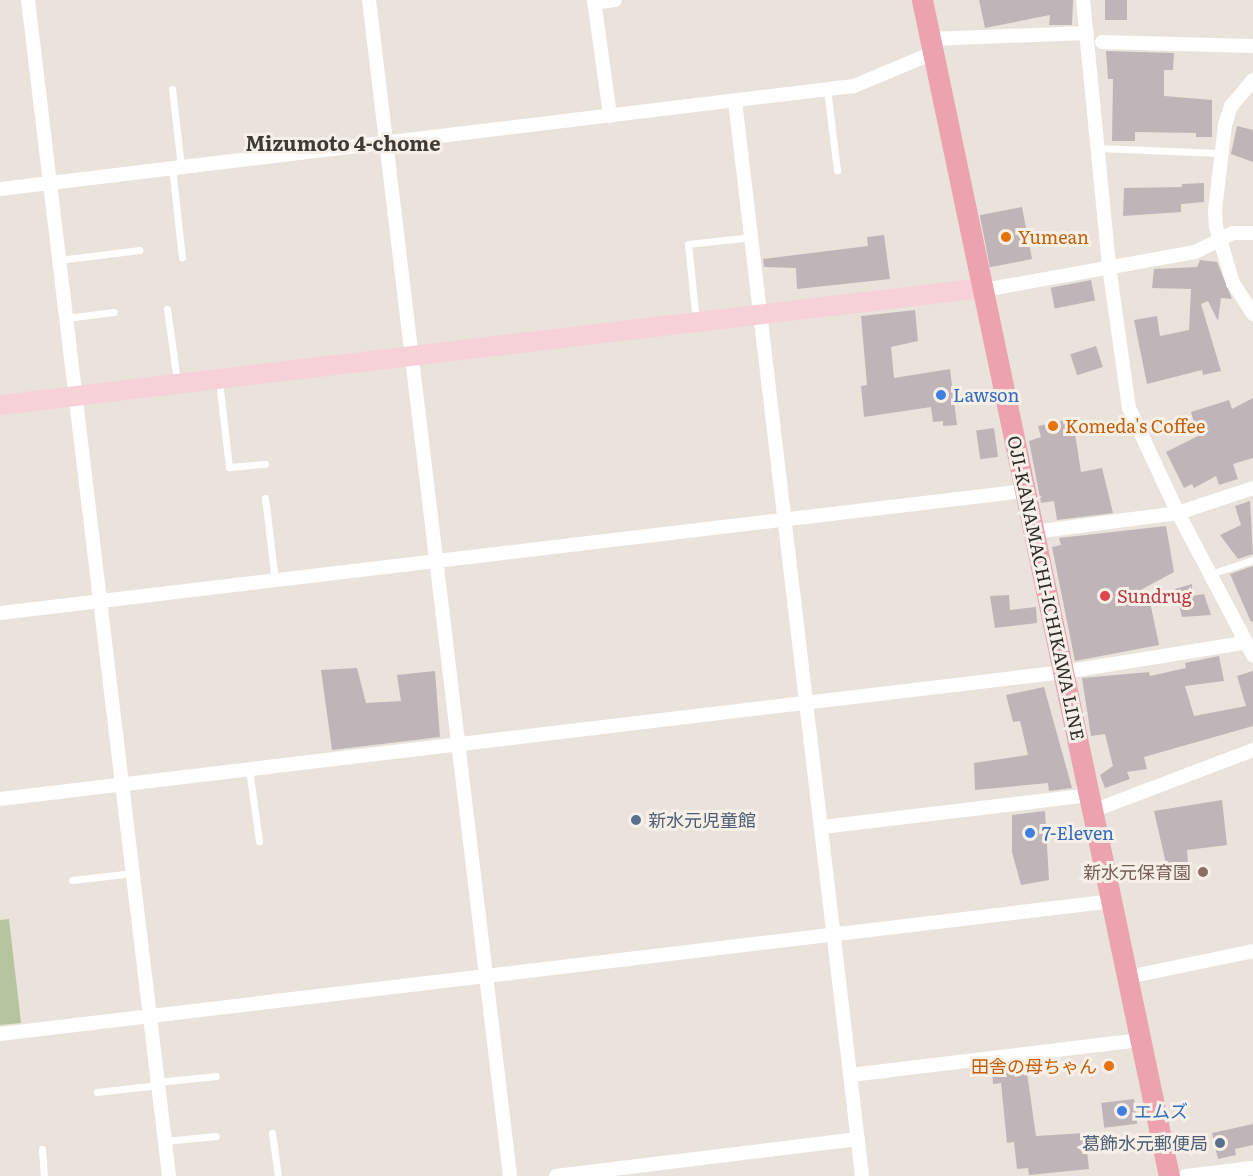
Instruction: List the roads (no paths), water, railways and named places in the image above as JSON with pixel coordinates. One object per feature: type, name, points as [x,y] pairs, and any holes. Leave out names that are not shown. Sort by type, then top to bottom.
[{"type":"main road","name":"OJI-KANAMACHI-ICHIKAWA LINE","points":[[922,0],[1093,803],[1169,1176]]},
{"type":"street","points":[[28,0],[169,1176]]},
{"type":"street","points":[[369,0],[510,1176]]},
{"type":"street","points":[[610,116],[594,1],[615,0]]},
{"type":"street","points":[[1083,0],[1109,266],[1129,408],[1178,513],[1244,643],[1253,655]]},
{"type":"street","points":[[0,189],[854,86],[931,46],[1087,33]]},
{"type":"street","points":[[1102,42],[1253,46]]},
{"type":"street","points":[[1253,81],[1231,106],[1220,153],[1215,210],[1219,239],[1233,283],[1253,314]]},
{"type":"street","points":[[735,101],[862,1176]]},
{"type":"street","points":[[0,405],[983,289],[1195,252],[1233,233],[1253,233]]},
{"type":"street","points":[[1034,532],[1178,513],[1253,488]]},
{"type":"street","points":[[0,613],[1025,491]]},
{"type":"street","points":[[0,799],[1065,672],[1244,643]]},
{"type":"street","points":[[822,827],[1093,803],[1253,750]]},
{"type":"street","points":[[0,1034],[1113,901]]},
{"type":"street","points":[[1128,977],[1253,951]]},
{"type":"street","points":[[851,1075],[1142,1040]]},
{"type":"street","points":[[556,1176],[858,1139]]},
{"type":"street","points":[[1186,1176],[1253,1167]]},
{"type":"lane","points":[[172,89],[182,257]]},
{"type":"lane","points":[[827,89],[837,170]]},
{"type":"lane","points":[[1098,148],[1220,153]]},
{"type":"lane","points":[[696,322],[688,244],[752,237]]},
{"type":"lane","points":[[59,260],[139,250]]},
{"type":"lane","points":[[167,309],[177,384]]},
{"type":"lane","points":[[66,318],[114,312]]},
{"type":"lane","points":[[219,379],[229,467],[265,464]]},
{"type":"lane","points":[[265,498],[275,581]]},
{"type":"lane","points":[[1210,574],[1253,560]]},
{"type":"lane","points":[[249,769],[259,841]]},
{"type":"lane","points":[[72,880],[134,873]]},
{"type":"lane","points":[[97,1092],[216,1076]]},
{"type":"lane","points":[[272,1133],[278,1176]]},
{"type":"lane","points":[[165,1141],[216,1136]]},
{"type":"lane","points":[[42,1149],[44,1176]]},
{"type":"place","name":"Yumean","points":[[1006,237]]},
{"type":"place","name":"Lawson","points":[[941,395]]},
{"type":"place","name":"Komeda's Coffee","points":[[1053,426]]},
{"type":"place","name":"Sundrug","points":[[1105,596]]},
{"type":"place","name":"新水元児童館","points":[[636,820]]},
{"type":"place","name":"7-Eleven","points":[[1030,833]]},
{"type":"place","name":"新水元保育園","points":[[1203,872]]},
{"type":"place","name":"田舎の母ちゃん","points":[[1109,1066]]},
{"type":"place","name":"エムズ","points":[[1122,1111]]},
{"type":"place","name":"葛飾水元郵便局","points":[[1220,1143]]},
{"type":"district","name":"Mizumoto 4-chome","points":[[343,142]]}]
